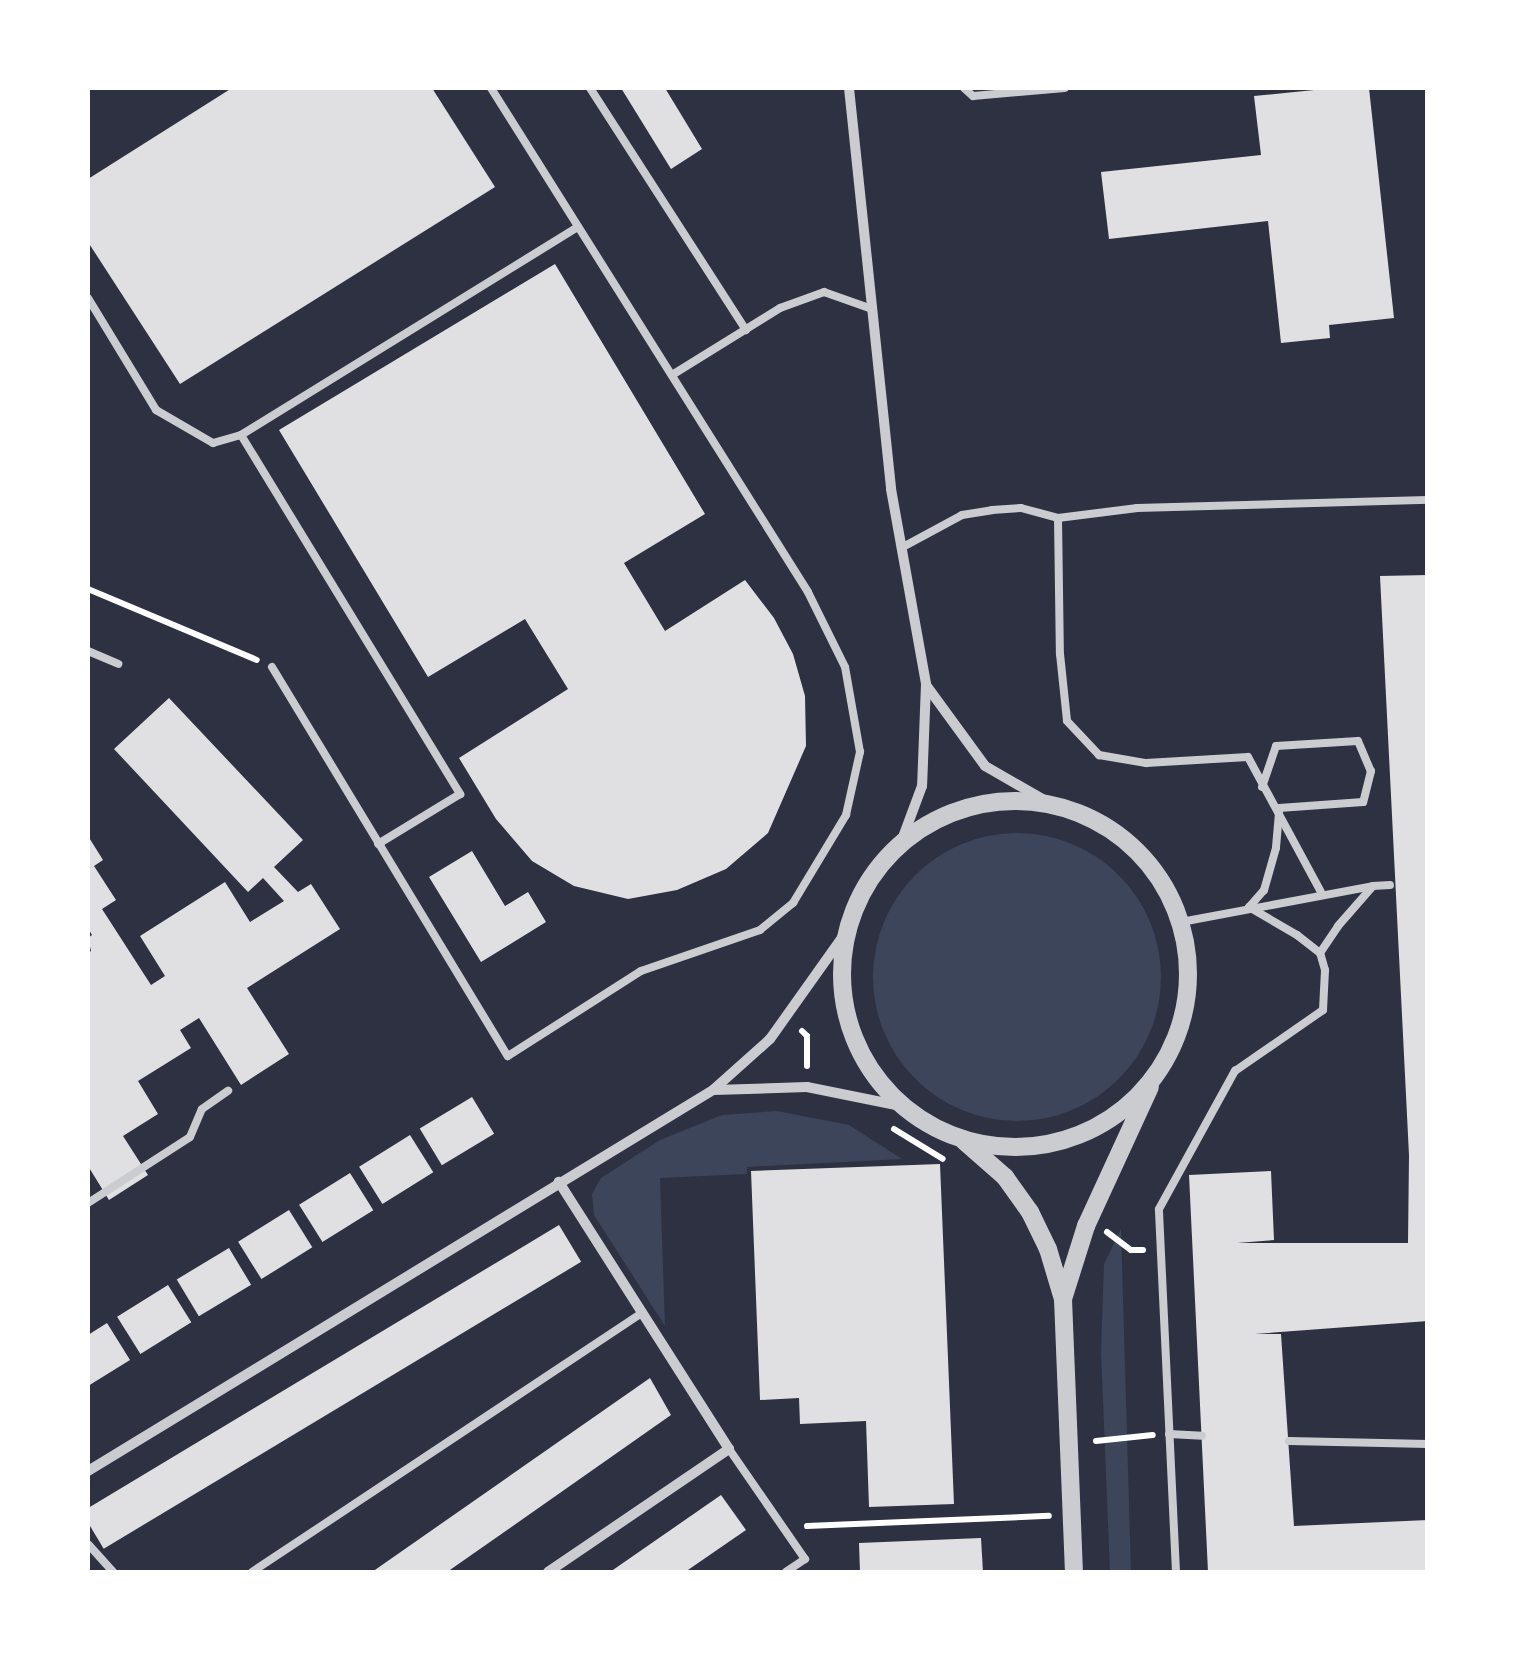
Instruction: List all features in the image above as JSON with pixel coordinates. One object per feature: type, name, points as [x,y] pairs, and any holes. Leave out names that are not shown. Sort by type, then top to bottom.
[{"type":"street","points":[[849,88],[901,548],[926,684],[922,786],[900,845]]},
{"type":"street","points":[[926,684],[985,766],[1053,806]]},
{"type":"street","points":[[900,1106],[865,1063],[845,1012],[842,957],[849,928],[855,905],[884,859],[925,824],[976,804],[1025,800],[1075,810],[1119,834],[1155,870],[1181,922],[1189,972],[1180,1030],[1086,1226],[1063,1299]]},
{"type":"street","points":[[88,1471],[713,1090],[770,1039],[849,928]]},
{"type":"street","points":[[960,1138],[1001,1148],[1056,1144],[1109,1121],[1153,1081]]},
{"type":"street","points":[[713,1090],[806,1086],[900,1106],[960,1138],[1005,1176],[1030,1212],[1048,1249],[1063,1299],[1074,1572]]},
{"type":"street","points":[[548,1572],[730,1449],[559,1182]]},
{"type":"lane","points":[[272,667],[508,1056],[640,972],[760,930],[793,903],[846,815],[860,752],[845,667],[808,592],[491,88]]},
{"type":"lane","points":[[590,88],[746,330]]},
{"type":"lane","points":[[964,88],[972,96],[1065,88]]},
{"type":"lane","points":[[88,298],[156,410],[213,443],[240,435],[578,226]]},
{"type":"lane","points":[[672,376],[780,308],[824,292],[872,308]]},
{"type":"lane","points":[[240,435],[460,794],[378,844]]},
{"type":"lane","points":[[901,548],[962,516],[1020,508],[1058,518],[1138,508],[1428,500]]},
{"type":"lane","points":[[1058,518],[1060,654],[1067,721],[1099,756],[1146,763],[1248,757],[1262,786],[1279,808],[1321,892]]},
{"type":"lane","points":[[88,650],[118,664]]},
{"type":"lane","points":[[1262,786],[1276,746],[1358,740],[1371,772],[1362,802],[1279,808]]},
{"type":"lane","points":[[1249,907],[1264,890],[1276,848],[1279,808]]},
{"type":"lane","points":[[1181,922],[1321,892],[1390,885]]},
{"type":"lane","points":[[1320,954],[1373,886]]},
{"type":"lane","points":[[1176,1572],[1159,1209],[1236,1071],[1322,1010],[1324,970],[1320,954],[1297,934],[1249,907]]},
{"type":"lane","points":[[88,1204],[190,1137],[202,1108],[228,1091]]},
{"type":"lane","points":[[252,1572],[642,1313]]},
{"type":"lane","points":[[1169,1434],[1202,1436]]},
{"type":"lane","points":[[1288,1441],[1366,1446],[1428,1444]]},
{"type":"lane","points":[[730,1449],[805,1559],[786,1572]]},
{"type":"lane","points":[[88,1544],[113,1572]]},
{"type":"path","points":[[88,589],[272,667]]},
{"type":"path","points":[[788,1015],[808,1036],[806,1086]]},
{"type":"path","points":[[887,1126],[905,1134],[956,1171]]},
{"type":"path","points":[[1096,1441],[1150,1436]]},
{"type":"path","points":[[783,1528],[1055,1516],[1054,1498]]},
{"type":"shaded area","points":[[1017,833],[1072,844],[1119,875],[1150,922],[1161,977],[1150,1032],[1119,1079],[1072,1110],[1017,1121],[962,1110],[915,1079],[884,1032],[873,977],[884,922],[915,875],[962,844]]},
{"type":"shaded area","points":[[777,1111],[849,1125],[902,1159],[747,1167],[747,1174],[660,1178],[665,1326],[594,1215],[592,1194],[601,1178],[660,1140],[722,1115]]},
{"type":"shaded area","points":[[1121,1229],[1131,1572],[1110,1572],[1101,1352],[1104,1264]]},
{"type":"building","points":[[232,88],[432,88],[495,187],[180,384],[88,242],[88,179]]},
{"type":"building","points":[[621,88],[665,88],[702,149],[671,169]]},
{"type":"building","points":[[1369,88],[1394,318],[1329,325],[1330,338],[1281,343],[1268,221],[1109,239],[1101,172],[1261,155],[1254,96]]},
{"type":"building","points":[[555,264],[705,514],[624,563],[665,631],[745,580],[774,618],[793,654],[805,696],[806,746],[768,833],[726,869],[677,890],[628,899],[574,886],[532,861],[496,819],[459,758],[568,689],[525,619],[428,677],[279,430]]},
{"type":"building","points":[[1428,575],[1428,1321],[1255,1334],[1281,1334],[1294,1526],[1428,1520],[1428,1572],[1208,1572],[1189,1175],[1271,1171],[1274,1240],[1237,1243],[1408,1243],[1409,1155],[1380,576]]},
{"type":"building","points":[[169,698],[303,840],[274,867],[298,892],[311,884],[340,929],[247,988],[289,1054],[241,1085],[199,1018],[180,1030],[191,1048],[138,1081],[158,1114],[123,1136],[148,1175],[109,1200],[88,1166],[88,938],[92,935],[88,928],[88,836],[103,860],[94,866],[116,900],[102,909],[151,985],[165,976],[140,936],[225,882],[250,922],[284,901],[263,878],[248,892],[114,749]]},
{"type":"building","points":[[472,851],[505,906],[528,892],[546,922],[481,962],[429,877]]},
{"type":"building","points":[[472,1097],[494,1134],[442,1165],[420,1128]]},
{"type":"building","points":[[410,1135],[433,1172],[382,1204],[359,1167]]},
{"type":"building","points":[[940,1164],[954,1504],[869,1507],[866,1421],[800,1424],[799,1398],[760,1400],[751,1171]]},
{"type":"building","points":[[350,1173],[373,1210],[322,1242],[299,1205]]},
{"type":"building","points":[[289,1210],[312,1247],[261,1279],[238,1242]]},
{"type":"building","points":[[559,1225],[581,1262],[104,1549],[88,1523],[88,1508]]},
{"type":"building","points":[[229,1248],[251,1285],[199,1316],[177,1279]]},
{"type":"building","points":[[168,1285],[191,1322],[140,1354],[117,1317]]},
{"type":"building","points":[[107,1323],[130,1360],[88,1386],[88,1335]]},
{"type":"building","points":[[650,1378],[671,1415],[447,1572],[372,1572]]},
{"type":"building","points":[[721,1495],[746,1530],[685,1572],[610,1572]]},
{"type":"building","points":[[981,1538],[983,1572],[860,1572],[859,1543]]}]
